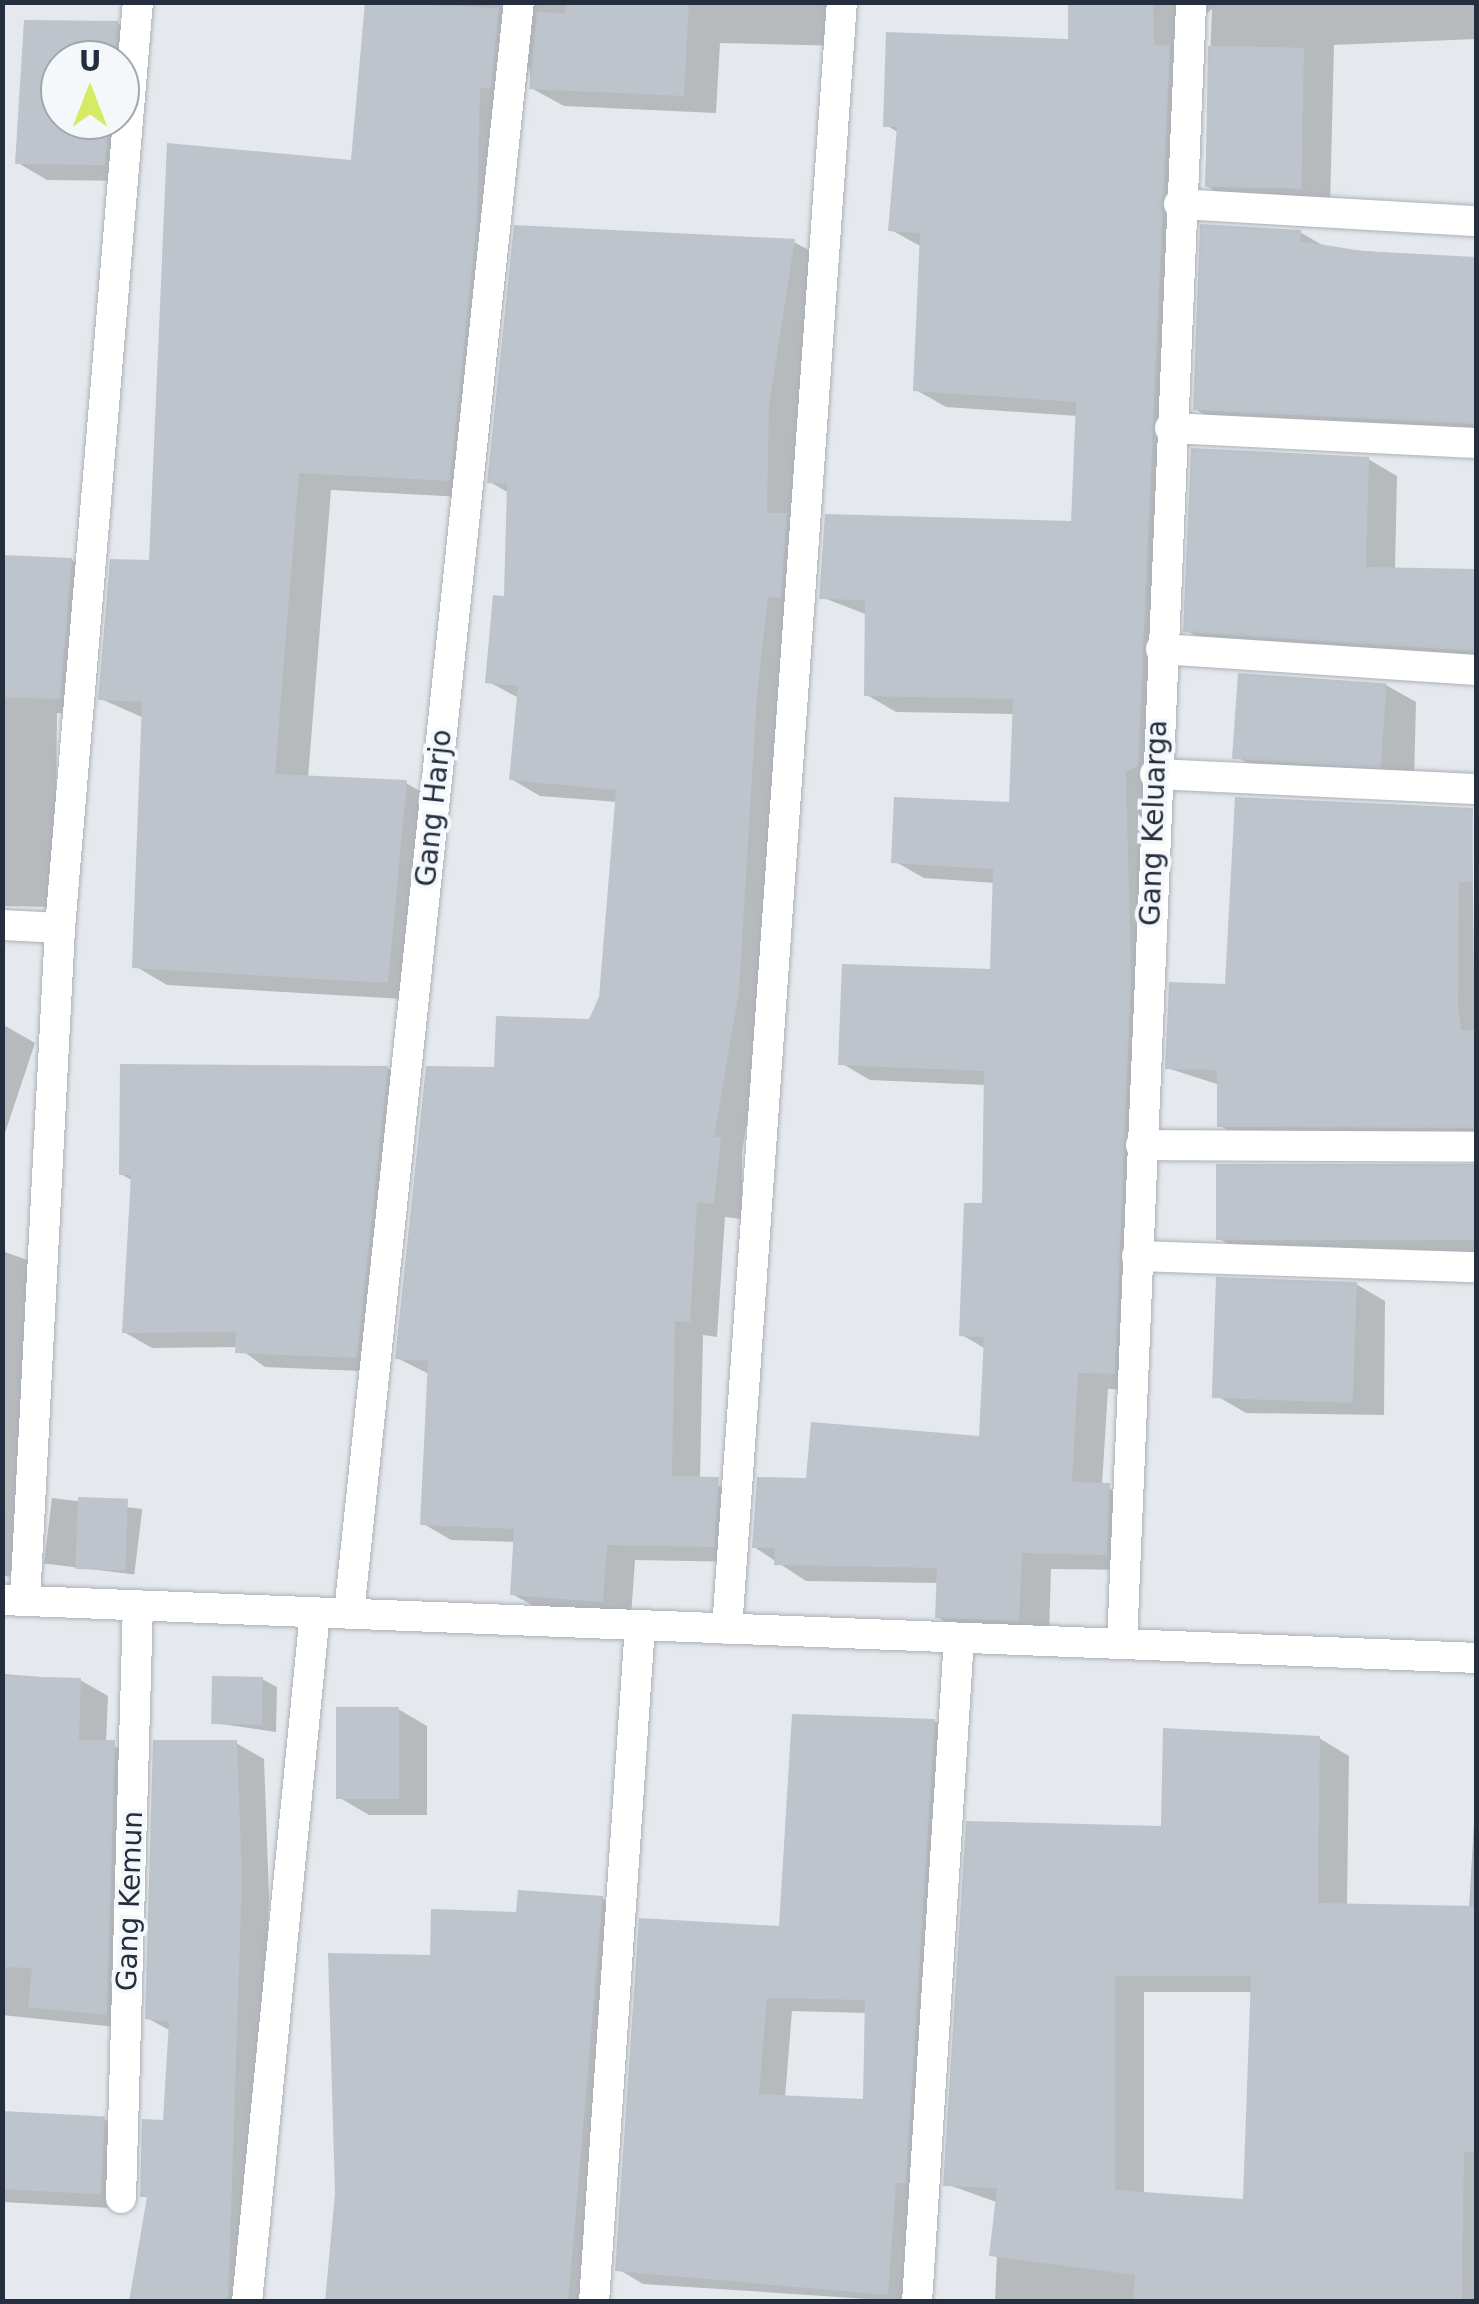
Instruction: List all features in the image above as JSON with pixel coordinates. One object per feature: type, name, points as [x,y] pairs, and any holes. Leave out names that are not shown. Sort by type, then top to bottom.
[{"type":"street","points":[[138,2],[60,928],[14,1600],[1476,1658]]},
{"type":"street","name":"Gang Harjo","points":[[348,1613],[519,2]]},
{"type":"street","points":[[727,1629],[842,2]]},
{"type":"street","name":"Gang Keluarga","points":[[1122,1644],[1155,774],[1191,2]]},
{"type":"street","points":[[1179,204],[1476,221]]},
{"type":"street","points":[[1170,428],[1476,443]]},
{"type":"street","points":[[1161,649],[1476,670]]},
{"type":"street","points":[[1155,774],[1476,789]]},
{"type":"street","points":[[2,925],[60,928]]},
{"type":"street","points":[[1141,1145],[1476,1146]]},
{"type":"street","points":[[1137,1256],[1476,1267]]},
{"type":"street","name":"Gang Kemun","points":[[121,2198],[138,1605]]},
{"type":"street","points":[[247,2302],[315,1612]]},
{"type":"street","points":[[594,2302],[640,1626]]},
{"type":"street","points":[[917,2302],[959,1638]]},
{"type":"building","points":[[365,2],[499,8],[491,87],[480,89],[477,223],[450,481],[299,473],[275,774],[407,780],[388,983],[132,968],[142,702],[98,700],[110,559],[149,560],[167,143],[351,160]]},
{"type":"building","points":[[565,2],[689,2],[684,96],[529,89],[537,12],[565,14]]},
{"type":"building","points":[[1068,2],[1153,2],[1154,45],[1170,46],[1138,766],[1126,771],[1131,980],[1115,1374],[1078,1373],[1072,1482],[1110,1483],[1107,1555],[1022,1553],[1019,1621],[935,1618],[937,1568],[774,1565],[775,1548],[752,1548],[757,1477],[806,1478],[811,1422],[979,1436],[984,1337],[959,1336],[964,1203],[982,1203],[984,1071],[838,1065],[842,964],[990,969],[993,869],[891,863],[894,797],[1009,802],[1013,699],[864,696],[865,600],[819,599],[825,514],[1071,521],[1076,402],[913,391],[920,233],[888,231],[897,127],[883,127],[886,32],[1068,39]]},
{"type":"building","points":[[24,20],[118,21],[116,40],[40,40],[40,140],[107,140],[105,165],[15,164]]},
{"type":"building","points":[[1208,46],[1304,48],[1302,189],[1206,187]]},
{"type":"building","points":[[1200,224],[1301,230],[1300,241],[1362,251],[1476,257],[1476,424],[1193,410]]},
{"type":"building","points":[[514,225],[795,239],[769,405],[767,513],[787,513],[781,598],[768,597],[757,695],[739,991],[714,1137],[721,1137],[714,1204],[697,1202],[690,1322],[675,1321],[672,1476],[719,1477],[714,1547],[607,1545],[603,1602],[510,1595],[514,1529],[420,1525],[428,1361],[395,1359],[426,1066],[494,1067],[496,1016],[589,1019],[599,997],[616,790],[509,780],[518,686],[485,683],[493,595],[504,596],[507,484],[487,483]]},
{"type":"building","points":[[1191,448],[1369,457],[1366,567],[1476,569],[1476,651],[1183,632]]},
{"type":"building","points":[[2,555],[72,558],[60,699],[2,697]]},
{"type":"building","points":[[1238,673],[1387,683],[1381,769],[1232,759]]},
{"type":"building","points":[[1235,797],[1473,808],[1472,882],[1459,882],[1458,1005],[1461,1030],[1476,1030],[1476,1128],[1217,1127],[1217,1070],[1165,1069],[1169,982],[1225,984]]},
{"type":"building","points":[[120,1064],[388,1066],[357,1358],[235,1353],[236,1332],[122,1333],[131,1175],[119,1175]]},
{"type":"building","points":[[1216,1164],[1476,1164],[1476,1240],[1216,1240]]},
{"type":"building","points":[[1216,1277],[1357,1282],[1353,1403],[1212,1398]]},
{"type":"building","points":[[78,1497],[128,1499],[125,1571],[75,1569]]},
{"type":"building","points":[[2,1676],[81,1678],[79,1740],[115,1740],[107,2015],[28,2007],[32,1968],[2,1967]]},
{"type":"building","points":[[212,1676],[263,1677],[262,1725],[211,1724]]},
{"type":"building","points":[[336,1707],[399,1707],[399,1799],[336,1799]]},
{"type":"building","points":[[792,1714],[935,1719],[906,2183],[896,2183],[888,2295],[615,2271],[639,1918],[779,1926]],"holes":[[[767,1998],[865,2000],[863,2099],[759,2094]]]},
{"type":"building","points":[[1163,1728],[1320,1736],[1318,1903],[1476,1906],[1476,2153],[1464,2152],[1462,2302],[1133,2302],[1135,2275],[989,2256],[997,2188],[943,2186],[966,1821],[1161,1826]],"holes":[[[1115,1976],[1251,1976],[1243,2199],[1115,2190]]]},
{"type":"building","points":[[153,1740],[237,1740],[242,1879],[228,2302],[129,2302],[147,2197],[140,2197],[142,2119],[163,2120],[169,2022],[145,2019]]},
{"type":"building","points":[[518,1890],[603,1896],[568,2302],[325,2302],[335,2193],[328,1953],[430,1955],[431,1909],[516,1912]]},
{"type":"building","points":[[2,2111],[105,2116],[101,2194],[2,2189]]}]
